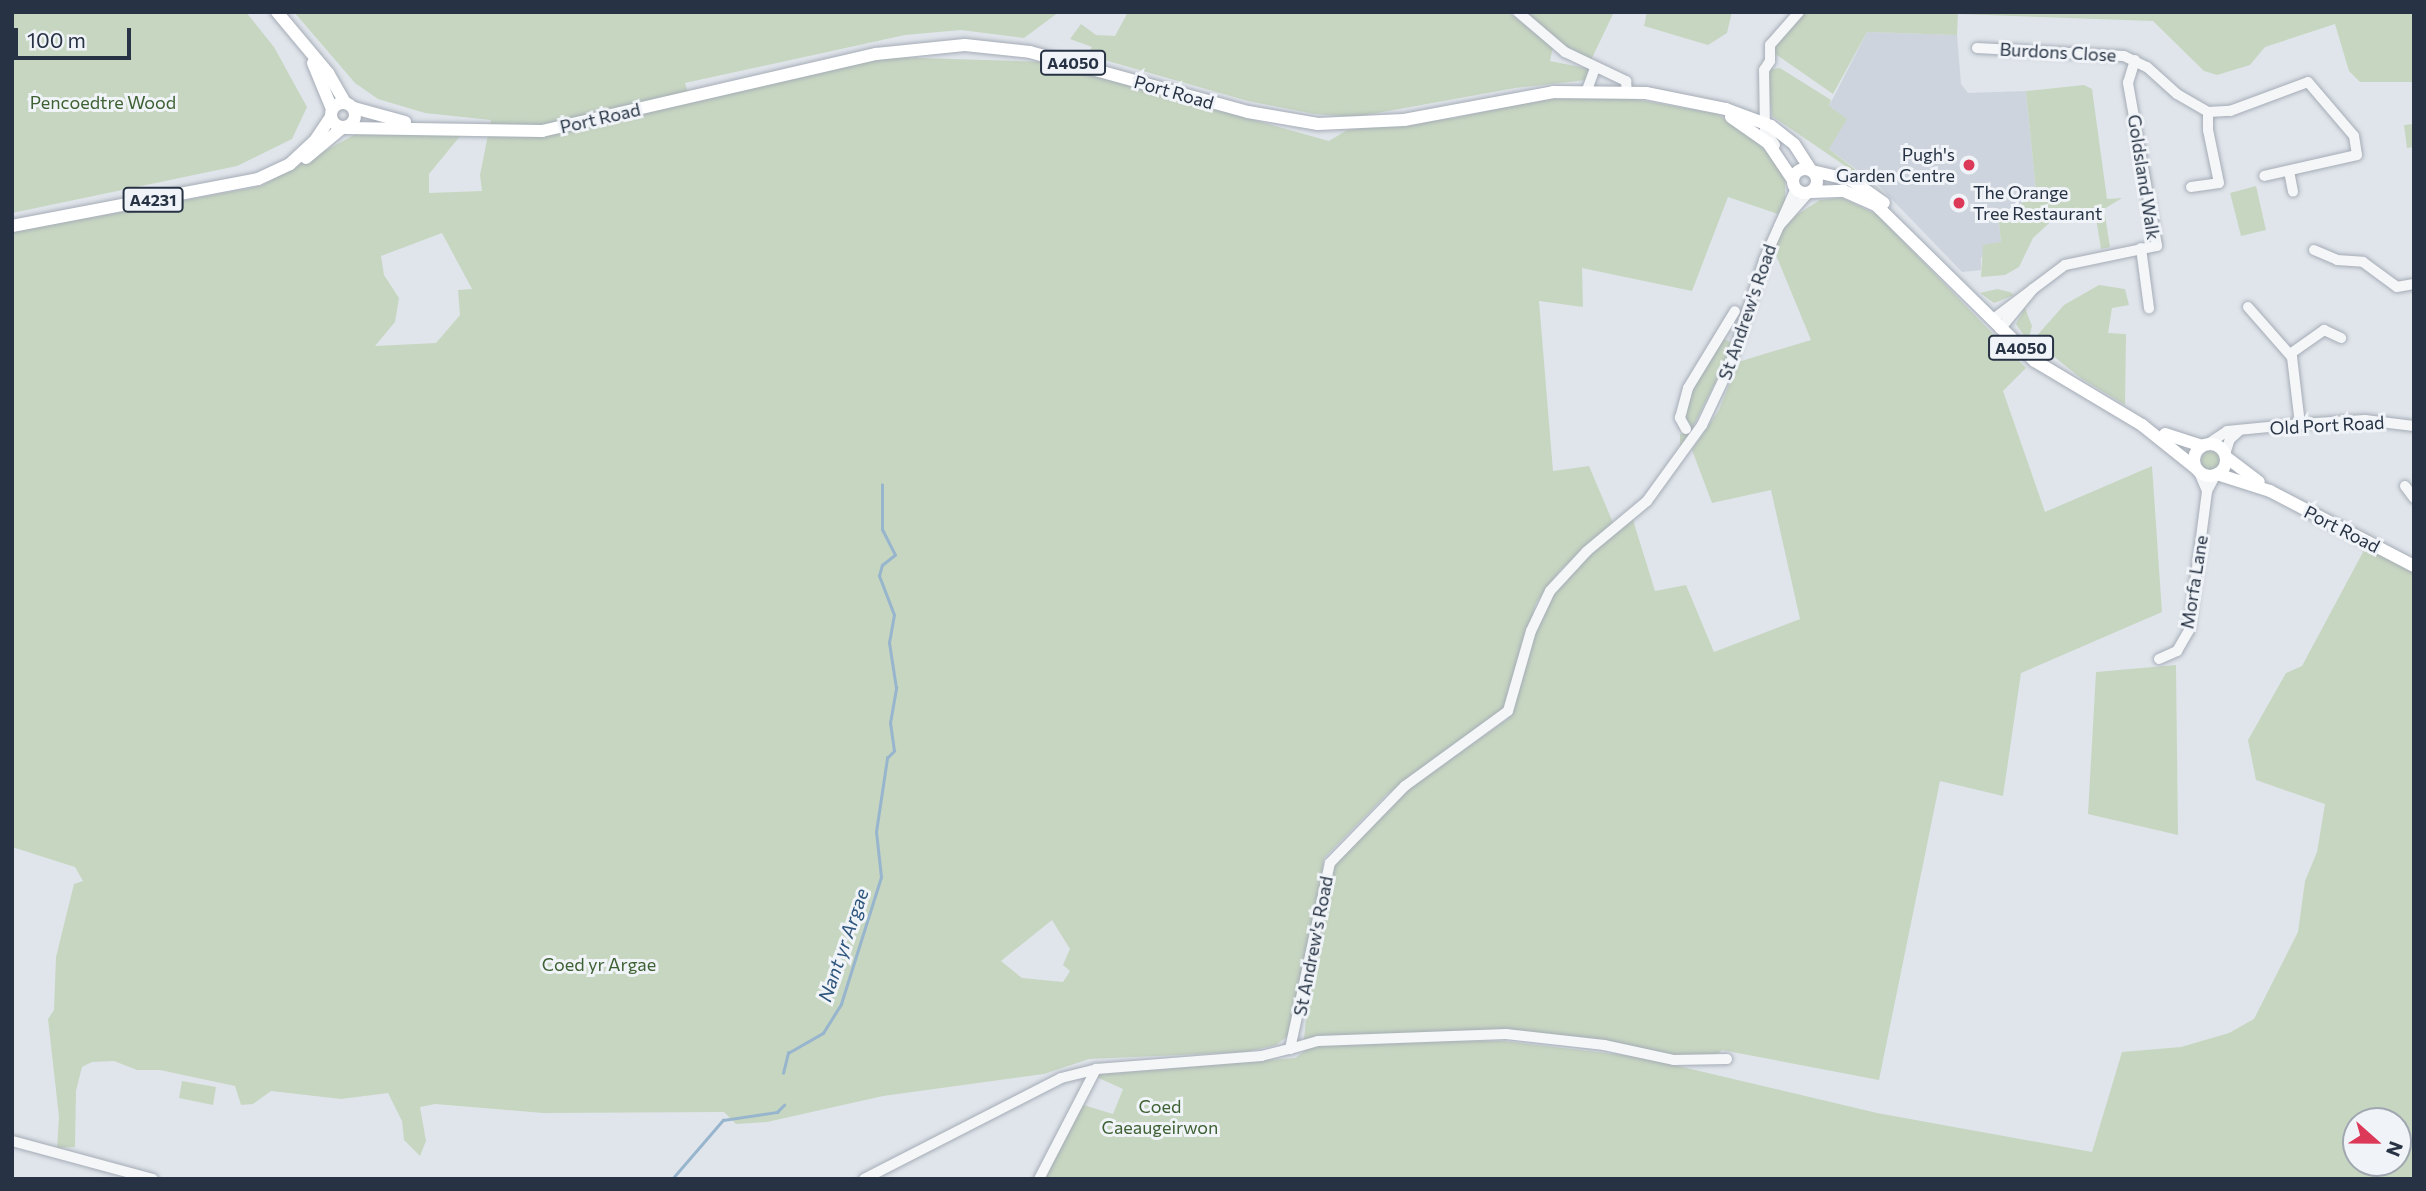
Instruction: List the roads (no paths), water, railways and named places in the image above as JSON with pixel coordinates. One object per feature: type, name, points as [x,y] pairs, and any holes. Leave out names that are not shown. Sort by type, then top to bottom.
[{"type":"main road","points":[[277,12],[328,73],[350,106],[355,120],[344,128],[332,113],[305,47]]},
{"type":"main road","name":"Port Road","points":[[344,128],[542,131],[876,54],[950,45],[1030,52],[1248,113],[1318,124],[1386,122],[1534,94],[1587,90],[1627,92],[1712,107],[1765,124],[1789,139],[1811,170],[1840,176],[1867,189],[1996,324],[2071,386],[2142,425],[2184,443],[2205,445],[2226,455],[2270,491]]},
{"type":"main road","points":[[332,113],[350,106]]},
{"type":"main road","name":"Port Road","points":[[350,106],[433,128]]},
{"type":"main road","name":"Port Road","points":[[1712,107],[1754,131],[1776,152],[1802,188],[1854,193],[1877,206],[1920,245]]},
{"type":"main road","name":"A4231","points":[[290,164],[314,142],[332,113]]},
{"type":"main road","name":"A4231","points":[[12,226],[250,182],[320,149],[344,128]]},
{"type":"main road","points":[[1811,170],[1818,180],[1802,188],[1798,171],[1811,170]]},
{"type":"main road","name":"Port Road","points":[[2142,425],[2198,471],[2270,491],[2414,566]]},
{"type":"main road","points":[[2198,471],[2194,458],[2205,445]]},
{"type":"main road","points":[[2216,475],[2225,467],[2226,455]]},
{"type":"street","points":[[1518,12],[1565,52],[1626,81],[1627,92]]},
{"type":"street","points":[[1776,152],[1765,124],[1763,76],[1770,45],[1799,12]]},
{"type":"street","name":"Burdons Close","points":[[1977,48],[2124,56],[2135,60],[2177,94],[2208,112]]},
{"type":"street","name":"Goldsland Walk","points":[[1996,324],[2033,289],[2065,265],[2157,246],[2128,83],[2135,60]]},
{"type":"street","points":[[1587,90],[1595,68]]},
{"type":"street","points":[[2191,187],[2219,183],[2208,131],[2208,112],[2230,111],[2308,82],[2354,136],[2357,155],[2264,176]]},
{"type":"street","points":[[2289,171],[2293,192]]},
{"type":"street","name":"St Andrew's Road","points":[[1290,1049],[1296,1038],[1330,863],[1405,786],[1508,711],[1531,631],[1550,591],[1587,551],[1647,501],[1677,465],[1709,412],[1740,338],[1779,226],[1802,188]]},
{"type":"street","points":[[2141,248],[2149,308]]},
{"type":"street","points":[[2314,250],[2325,257],[2363,262],[2397,287],[2414,285]]},
{"type":"street","points":[[2248,307],[2290,354],[2300,424]]},
{"type":"street","points":[[1686,429],[1680,418],[1688,387],[1735,311]]},
{"type":"street","points":[[2290,354],[2324,330],[2341,338]]},
{"type":"street","points":[[1722,332],[1740,338]]},
{"type":"street","name":"Old Port Road","points":[[2205,445],[2220,433],[2300,424],[2365,420],[2414,426]]},
{"type":"street","points":[[2226,455],[2230,439],[2239,431]]},
{"type":"street","points":[[2198,471],[2207,491]]},
{"type":"street","name":"Morfa Lane","points":[[2159,659],[2177,651],[2189,630],[2207,491],[2216,475]]},
{"type":"street","points":[[2404,486],[2414,498]]},
{"type":"street","points":[[864,1179],[1041,1087],[1096,1069],[1261,1056],[1318,1041],[1506,1034],[1604,1045],[1674,1060],[1727,1059]]},
{"type":"street","points":[[1039,1179],[1096,1069]]},
{"type":"street","points":[[12,1141],[153,1179]]},
{"type":"waterway","name":"Nant yr Argae","points":[[783,1073],[788,1053],[823,1033],[841,1004],[881,877],[876,832],[887,758],[894,751],[890,723],[896,688],[889,643],[894,615],[879,576],[882,565],[895,555],[882,530],[882,485]]},
{"type":"waterway","name":"Nant yr Argae","points":[[672,1179],[723,1120],[777,1112],[784,1105]]},
{"type":"place","name":"Pugh's Garden Centre","points":[[1969,165]]},
{"type":"place","name":"The Orange Tree Restaurant","points":[[1959,203]]},
{"type":"park label","name":"Pencoedtre Wood","points":[[103,102]]},
{"type":"park label","name":"Coed yr Argae","points":[[599,964]]},
{"type":"park label","name":"Coed Caeaugeirwon","points":[[1160,1117]]}]
